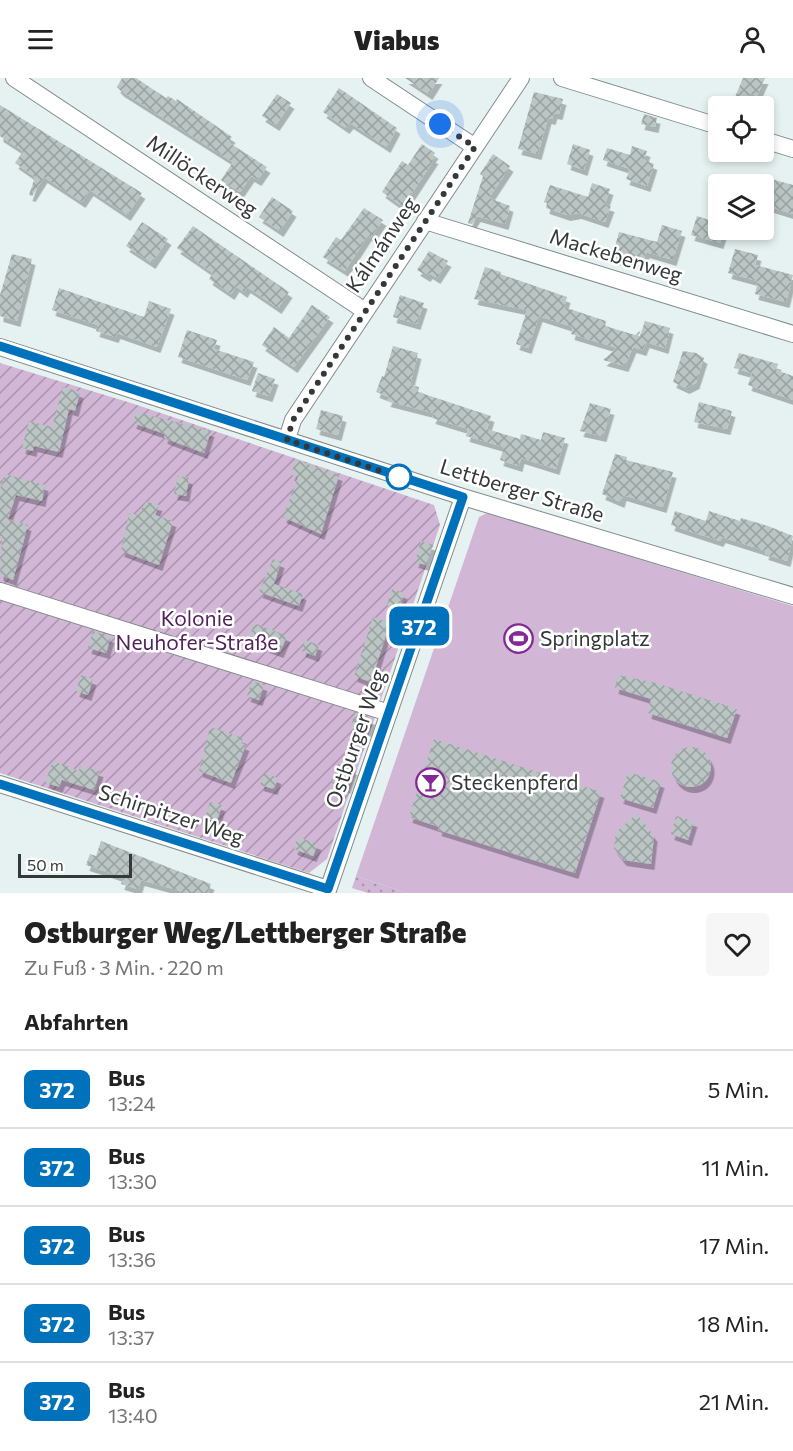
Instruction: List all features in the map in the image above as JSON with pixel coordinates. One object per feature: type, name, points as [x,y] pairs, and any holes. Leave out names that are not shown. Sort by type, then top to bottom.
[{"type":"street","name":"Millöckerweg","points":[[14,78],[365,311]]},
{"type":"street","points":[[371,78],[475,147]]},
{"type":"street","name":"Kálmánweg","points":[[287,440],[293,420],[521,78]]},
{"type":"street","points":[[562,78],[708,123]]},
{"type":"street","points":[[774,143],[793,149]]},
{"type":"street","name":"Mackebenweg","points":[[425,221],[793,334]]},
{"type":"street","name":"Lettberger Straße","points":[[0,346],[463,497],[793,596]]},
{"type":"street","name":"Ostburger Weg","points":[[327,891],[463,497]]},
{"type":"street","points":[[0,591],[388,713]]},
{"type":"street","name":"Schirpitzer Weg","points":[[0,784],[327,891]]},
{"type":"green space","name":"Kolonie Neuhofer-Straße","points":[[0,363],[131,403],[434,505],[440,525],[327,859],[309,873],[0,773]]},
{"type":"green space","points":[[487,513],[793,606],[793,893],[407,893],[356,876],[479,517]]},
{"type":"green space","points":[[356,876],[407,893],[368,893],[352,888]]},
{"type":"building","points":[[122,78],[136,78],[166,98],[168,96],[176,101],[177,99],[232,137],[228,142],[267,167],[258,180],[251,176],[240,192],[221,180],[233,162],[121,91],[117,87]]},
{"type":"building","points":[[405,78],[439,78],[429,94]]},
{"type":"building","points":[[743,78],[765,78],[757,96],[750,93],[749,96],[735,96]]},
{"type":"building","points":[[339,88],[397,128],[387,147],[350,123],[346,128],[323,112]]},
{"type":"building","points":[[534,92],[563,99],[559,114],[554,113],[552,119],[548,118],[538,154],[518,149]]},
{"type":"building","points":[[277,94],[291,103],[276,125],[262,116]]},
{"type":"building","points":[[0,105],[142,193],[127,215],[90,190],[82,202],[44,177],[32,196],[29,195],[35,177],[15,163],[23,151],[0,136]]},
{"type":"building","points":[[644,114],[657,118],[655,127],[641,124]]},
{"type":"building","points":[[422,144],[435,153],[432,157],[435,158],[403,207],[382,192],[402,161],[408,165]]},
{"type":"building","points":[[573,144],[590,150],[584,170],[567,164]]},
{"type":"building","points":[[632,146],[647,151],[644,160],[654,164],[647,186],[626,179],[630,169],[603,160],[607,148],[630,155]]},
{"type":"building","points":[[493,154],[510,166],[489,198],[510,206],[505,224],[477,216],[472,224],[468,223],[483,176],[480,174]]},
{"type":"building","points":[[774,180],[793,185],[793,214],[774,208]]},
{"type":"building","points":[[592,183],[610,189],[605,204],[611,206],[605,222],[578,213],[567,215],[546,208],[547,203],[544,202],[550,185],[588,197]]},
{"type":"building","points":[[272,197],[293,211],[280,231],[259,217]]},
{"type":"building","points":[[364,208],[383,220],[371,237],[368,235],[345,271],[323,257],[336,237],[341,240]]},
{"type":"building","points":[[697,216],[708,220],[708,240],[691,235]]},
{"type":"building","points":[[142,222],[168,239],[152,263],[126,246]]},
{"type":"building","points":[[662,225],[682,231],[673,260],[646,252],[642,266],[612,258],[619,232],[657,242]]},
{"type":"building","points":[[193,226],[289,292],[278,308],[247,287],[244,292],[236,286],[231,294],[209,279],[213,273],[177,248]]},
{"type":"building","points":[[735,249],[758,255],[755,265],[793,275],[786,302],[755,294],[758,281],[728,273]]},
{"type":"building","points":[[429,251],[448,261],[437,278],[429,273],[427,276],[417,270]]},
{"type":"building","points":[[12,254],[32,259],[17,321],[0,316],[0,295]]},
{"type":"building","points":[[485,267],[567,297],[564,307],[606,321],[605,326],[635,335],[641,330],[638,336],[640,336],[645,321],[670,328],[665,348],[646,342],[643,350],[633,347],[625,366],[603,360],[617,348],[571,334],[573,327],[539,316],[528,348],[516,344],[527,310],[474,299]]},
{"type":"building","points":[[59,288],[144,317],[149,301],[171,309],[157,347],[117,333],[115,337],[96,331],[98,325],[52,310]]},
{"type":"building","points":[[400,295],[424,303],[417,324],[393,317]]},
{"type":"building","points":[[312,305],[330,317],[294,367],[262,345],[274,327],[289,338]]},
{"type":"building","points":[[187,330],[217,340],[214,349],[254,362],[247,380],[178,357]]},
{"type":"building","points":[[393,346],[418,353],[410,385],[419,387],[418,392],[491,416],[487,429],[520,439],[521,434],[541,440],[543,432],[565,438],[556,469],[521,458],[519,466],[500,460],[504,447],[466,436],[468,429],[432,418],[434,413],[387,401],[389,397],[376,392],[382,376],[384,377]]},
{"type":"building","points":[[683,351],[696,353],[704,358],[696,383],[686,388],[673,382]]},
{"type":"building","points":[[739,353],[778,364],[776,370],[793,376],[793,400],[748,385],[752,373],[734,368]]},
{"type":"building","points":[[258,373],[275,379],[269,396],[252,391]]},
{"type":"building","points":[[63,387],[80,392],[75,411],[69,409],[59,452],[34,446],[33,451],[22,448],[29,421],[52,427]]},
{"type":"building","points":[[699,402],[732,411],[727,429],[694,422]]},
{"type":"building","points":[[590,403],[611,409],[603,436],[580,431]]},
{"type":"building","points":[[321,410],[343,416],[338,435],[316,429]]},
{"type":"building","points":[[136,412],[211,431],[204,453],[164,438],[165,434],[133,423]]},
{"type":"building","points":[[615,454],[627,457],[626,460],[673,472],[663,507],[623,495],[621,502],[602,494]]},
{"type":"building","points":[[296,460],[339,475],[321,534],[283,517],[298,477],[291,475]]},
{"type":"building","points":[[5,474],[45,485],[42,501],[16,495],[8,519],[28,525],[13,580],[0,575],[2,536],[0,536],[0,489]]},
{"type":"building","points":[[178,476],[189,478],[186,496],[174,494]]},
{"type":"building","points":[[146,502],[159,505],[155,515],[173,521],[159,565],[121,551],[129,513],[138,515]]},
{"type":"building","points":[[675,511],[706,521],[709,511],[740,521],[741,518],[768,526],[793,536],[787,561],[765,554],[766,551],[722,537],[720,541],[671,525]]},
{"type":"building","points":[[421,541],[433,545],[426,565],[415,562]]},
{"type":"building","points":[[273,559],[281,562],[274,584],[303,594],[299,606],[259,592]]},
{"type":"building","points":[[392,589],[404,593],[399,609],[387,605]]},
{"type":"building","points":[[373,617],[390,623],[371,682],[354,676]]},
{"type":"building","points":[[254,623],[287,636],[280,652],[266,647],[268,642],[250,636]]},
{"type":"building","points":[[93,631],[111,637],[106,653],[88,648]]},
{"type":"building","points":[[305,640],[319,645],[315,656],[302,651]]},
{"type":"building","points":[[81,675],[93,679],[88,695],[76,691]]},
{"type":"building","points":[[618,675],[656,683],[737,709],[727,738],[648,713],[651,699],[615,688]]},
{"type":"building","points":[[252,681],[264,685],[259,700],[247,696]]},
{"type":"building","points":[[355,713],[372,719],[368,731],[351,726]]},
{"type":"building","points":[[210,727],[243,738],[241,743],[246,745],[231,783],[199,771]]},
{"type":"building","points":[[434,739],[601,792],[575,873],[438,830],[439,827],[409,817]]},
{"type":"building","points":[[691,747],[705,753],[711,767],[705,781],[691,787],[677,781],[671,767],[677,753]]},
{"type":"building","points":[[53,761],[79,771],[80,766],[100,771],[94,790],[62,780],[59,787],[45,782]]},
{"type":"building","points":[[338,764],[354,769],[347,788],[332,783]]},
{"type":"building","points":[[628,772],[661,782],[653,808],[620,798]]},
{"type":"building","points":[[264,773],[278,778],[274,789],[260,785]]},
{"type":"building","points":[[210,802],[222,805],[217,821],[205,818]]},
{"type":"building","points":[[637,814],[654,836],[651,864],[623,860],[614,848],[616,832]]},
{"type":"building","points":[[676,816],[694,821],[688,840],[671,834]]},
{"type":"building","points":[[298,837],[318,844],[313,856],[294,849]]},
{"type":"building","points":[[101,841],[211,884],[208,893],[180,893],[181,891],[141,880],[138,889],[121,884],[123,877],[86,865],[90,854],[96,856]]},
{"type":"bus line","name":"372","points":[[0,346],[463,497],[328,889],[0,784]]},
{"type":"place","name":"Springplatz","points":[[519,639]]},
{"type":"place","name":"Steckenpferd","points":[[430,783]]},
{"type":"route","points":[[399,477],[287,440],[293,420],[475,147],[440,124]]}]
